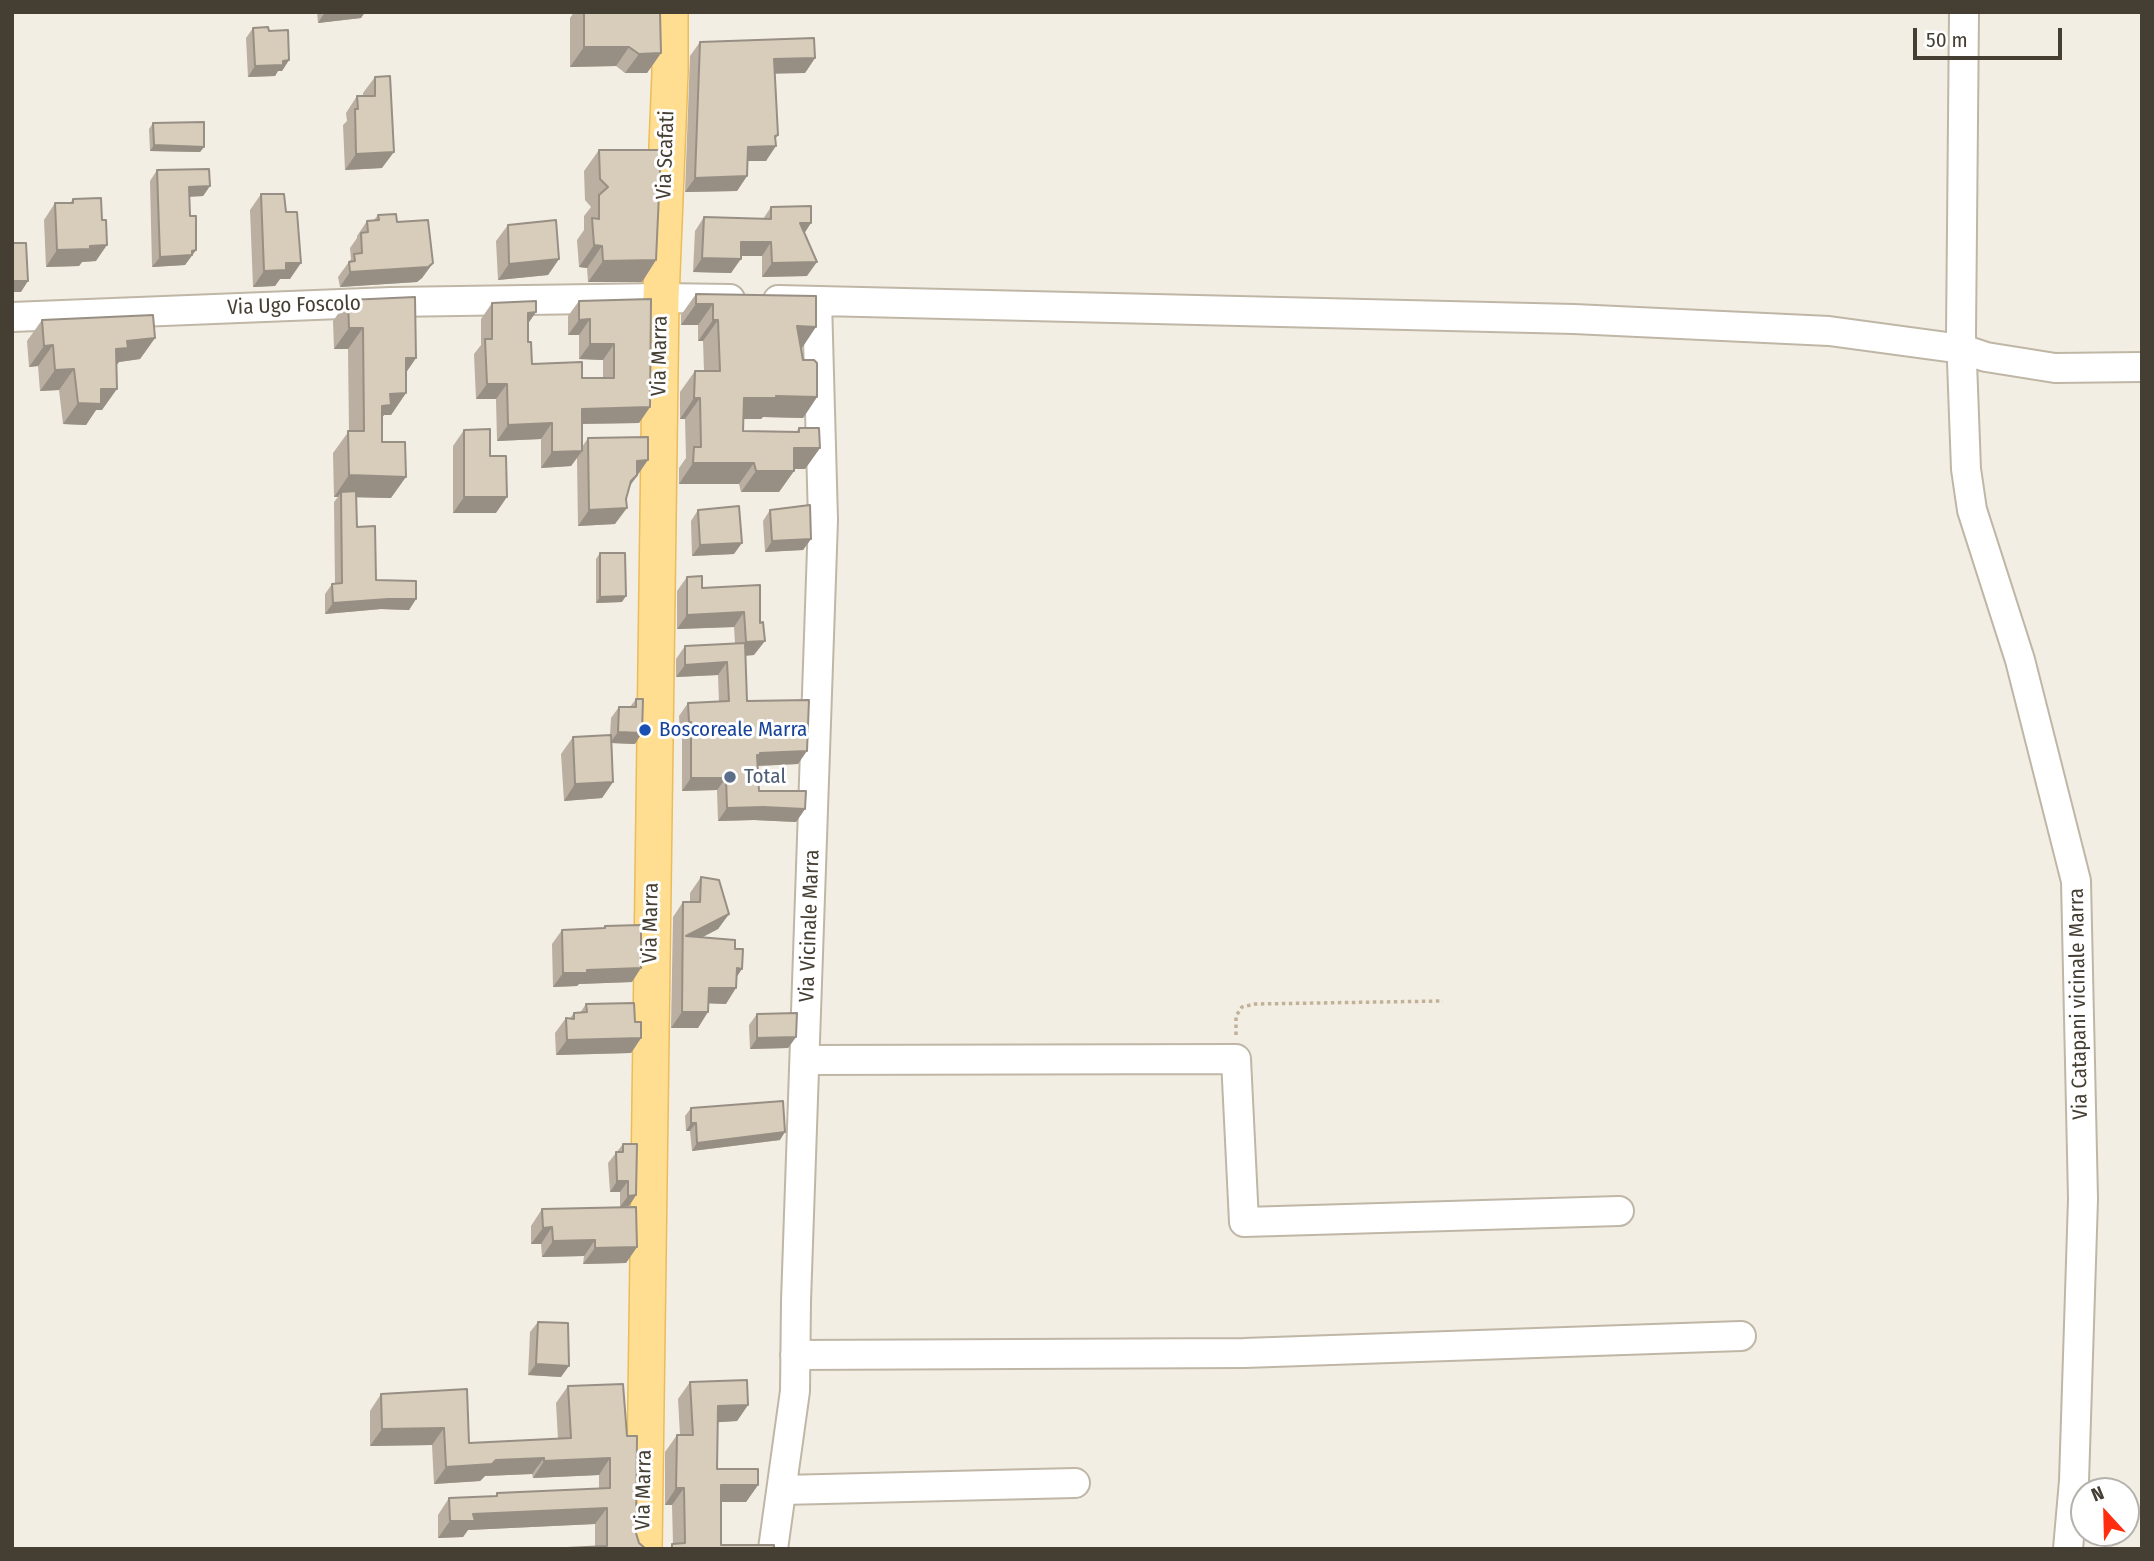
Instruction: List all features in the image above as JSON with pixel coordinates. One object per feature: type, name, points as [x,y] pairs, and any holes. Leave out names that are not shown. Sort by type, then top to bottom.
[{"type":"main road","name":"Via Scafati","points":[[661,298],[670,12]]},
{"type":"main road","name":"Via Marra","points":[[644,1549],[661,298]]},
{"type":"street","name":"Via Catapani vicinale Marra","points":[[1964,12],[1962,349],[1966,468],[1972,510],[2020,660],[2076,881],[2083,1199],[2074,1481],[2068,1549]]},
{"type":"street","name":"Via Ugo Foscolo","points":[[12,317],[391,302],[661,298],[1573,319],[1829,331],[1962,349],[1986,357],[2055,368],[2142,368]]},
{"type":"street","name":"Via Vicinale Marra","points":[[772,1549],[795,1391],[823,520],[817,301]]},
{"type":"street","points":[[805,1060],[1236,1059],[1244,1222],[1619,1211]]},
{"type":"street","points":[[795,1355],[1244,1353],[1741,1336]]},
{"type":"street","points":[[782,1490],[1075,1483]]},
{"type":"path","points":[[1236,1059],[1236,1016],[1242,1007],[1255,1004],[1443,1001]]},
{"type":"building","points":[[584,12],[660,12],[661,53],[639,54],[629,47],[584,47]]},
{"type":"building","points":[[268,27],[269,31],[288,30],[289,60],[283,61],[283,65],[255,66],[253,28]]},
{"type":"building","points":[[814,38],[815,58],[774,59],[778,135],[775,136],[776,146],[748,147],[747,176],[695,178],[700,42]]},
{"type":"building","points":[[390,76],[394,152],[356,154],[357,96],[375,96],[375,77]]},
{"type":"building","points":[[204,122],[204,147],[154,145],[153,123]]},
{"type":"building","points":[[599,150],[661,150],[656,260],[603,261],[602,246],[594,245],[592,218],[599,219],[599,195],[608,187],[600,179]]},
{"type":"building","points":[[209,169],[210,186],[189,187],[190,216],[196,216],[196,250],[192,251],[192,255],[160,257],[157,170]]},
{"type":"building","points":[[261,194],[284,194],[286,212],[297,212],[301,263],[286,263],[286,270],[264,271]]},
{"type":"building","points":[[101,198],[102,220],[106,220],[107,245],[90,246],[90,249],[57,250],[55,203]]},
{"type":"building","points":[[811,206],[811,223],[800,223],[817,262],[772,263],[771,242],[741,242],[741,259],[702,258],[704,217],[771,219],[771,207]]},
{"type":"building","points":[[396,214],[397,222],[428,220],[433,263],[428,267],[350,272],[349,262],[355,261],[354,254],[362,253],[361,233],[368,232],[367,221],[379,220],[378,215]]},
{"type":"building","points":[[556,220],[559,259],[509,264],[508,225]]},
{"type":"building","points":[[12,243],[26,243],[28,281],[12,281]]},
{"type":"building","points":[[696,294],[816,296],[816,327],[797,326],[803,360],[814,360],[817,363],[817,397],[744,398],[743,431],[799,432],[799,428],[819,428],[820,448],[794,448],[794,471],[756,471],[754,463],[693,463],[694,447],[701,447],[700,398],[694,398],[695,371],[720,371],[718,320],[713,320],[713,304],[696,304]]},
{"type":"building","points":[[415,297],[416,358],[406,358],[406,393],[390,394],[391,405],[382,406],[382,442],[405,442],[406,477],[349,475],[348,431],[364,431],[363,328],[349,328],[348,300]]},
{"type":"building","points":[[651,299],[650,407],[582,409],[582,451],[552,452],[552,423],[508,425],[507,384],[487,384],[485,339],[492,339],[492,303],[536,301],[536,312],[528,313],[528,342],[531,342],[532,364],[582,362],[582,378],[614,378],[614,344],[590,344],[590,319],[579,320],[579,301]]},
{"type":"building","points":[[153,315],[155,338],[127,341],[128,348],[116,349],[117,389],[101,389],[101,404],[78,403],[74,369],[55,370],[53,345],[44,346],[42,320]]},
{"type":"building","points":[[490,429],[490,456],[506,456],[507,497],[464,497],[464,430]]},
{"type":"building","points":[[648,437],[648,460],[637,461],[637,475],[631,481],[626,499],[627,508],[589,510],[588,438]]},
{"type":"building","points":[[356,491],[357,527],[375,526],[376,580],[416,581],[416,599],[333,603],[332,584],[342,583],[341,492]]},
{"type":"building","points":[[810,505],[811,539],[772,541],[770,510]]},
{"type":"building","points":[[739,506],[742,543],[700,545],[698,510]]},
{"type":"building","points":[[600,553],[625,553],[626,596],[600,597]]},
{"type":"building","points":[[702,576],[702,588],[760,585],[760,623],[763,622],[765,641],[746,642],[744,612],[687,615],[687,577]]},
{"type":"building","points":[[745,643],[747,701],[809,700],[807,751],[757,755],[759,791],[806,791],[805,809],[727,808],[726,778],[691,778],[691,722],[688,703],[729,701],[727,662],[685,665],[685,646]]},
{"type":"building","points":[[636,699],[643,699],[642,733],[618,732],[619,707],[636,707]]},
{"type":"building","points":[[611,735],[613,782],[575,784],[573,737]]},
{"type":"building","points":[[701,877],[719,880],[729,914],[686,936],[735,940],[735,949],[743,949],[742,969],[737,968],[736,988],[709,988],[708,1012],[682,1012],[683,902],[700,902]]},
{"type":"building","points":[[641,925],[641,968],[563,973],[562,930]]},
{"type":"building","points":[[634,1003],[635,1022],[641,1022],[641,1038],[567,1040],[566,1018],[574,1019],[574,1013],[587,1012],[586,1004]]},
{"type":"building","points":[[797,1013],[796,1037],[757,1038],[757,1014]]},
{"type":"building","points":[[783,1101],[785,1132],[697,1143],[696,1123],[691,1123],[691,1108]]},
{"type":"building","points":[[623,1144],[637,1144],[636,1195],[628,1196],[628,1181],[617,1181],[616,1152],[623,1152]]},
{"type":"building","points":[[636,1207],[637,1247],[595,1248],[595,1240],[553,1241],[552,1227],[543,1228],[542,1209]]},
{"type":"building","points":[[538,1322],[568,1323],[569,1366],[536,1364]]},
{"type":"building","points":[[747,1380],[748,1405],[718,1406],[717,1469],[758,1469],[758,1485],[721,1485],[721,1545],[774,1545],[774,1549],[672,1549],[672,1544],[685,1543],[684,1488],[676,1488],[677,1435],[693,1435],[690,1382]]},
{"type":"building","points":[[623,1384],[627,1436],[637,1436],[636,1533],[639,1543],[646,1549],[547,1549],[607,1546],[607,1508],[473,1514],[475,1521],[450,1521],[449,1498],[610,1488],[610,1458],[496,1460],[492,1464],[446,1467],[444,1428],[382,1429],[381,1394],[467,1389],[469,1443],[571,1438],[568,1386]]},
{"type":"place","name":"Boscoreale Marra","points":[[645,730]]},
{"type":"place","name":"Total","points":[[730,777]]}]
